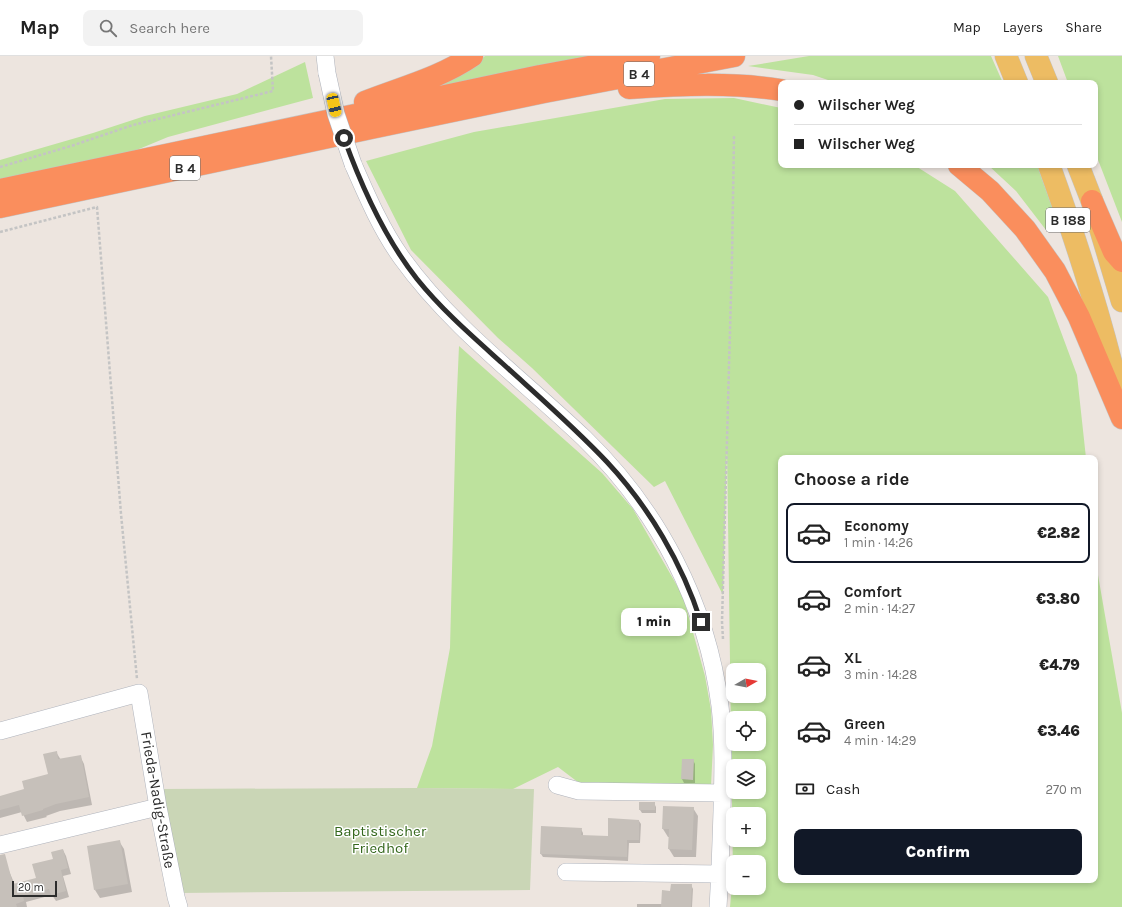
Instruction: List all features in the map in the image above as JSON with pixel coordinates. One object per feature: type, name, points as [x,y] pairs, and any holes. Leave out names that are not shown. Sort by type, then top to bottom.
[{"type":"highway","points":[[297,127],[431,77],[472,56]]},
{"type":"highway","name":"B 4","points":[[0,190],[533,78],[649,56]]},
{"type":"highway","name":"B 4","points":[[0,207],[544,92],[734,56]]},
{"type":"highway","points":[[544,92],[704,85],[759,87],[778,90]]},
{"type":"highway","points":[[963,168],[990,191],[1016,218],[1056,271],[1079,317],[1122,418]]},
{"type":"highway","points":[[1092,201],[1114,252],[1122,261]]},
{"type":"main road","name":"B 188","points":[[1050,168],[1086,275],[1112,366],[1122,408]]},
{"type":"main road","name":"B 188","points":[[1079,168],[1092,201],[1122,301]]},
{"type":"main road","points":[[1086,275],[1094,287],[1106,296],[1122,301]]},
{"type":"street","points":[[325,56],[327,73],[336,114],[353,164],[369,201],[384,230],[400,255],[417,279],[458,323],[584,438],[629,487],[663,537],[687,584],[705,634],[720,706],[723,740],[723,793],[718,907]]},
{"type":"street","points":[[0,731],[139,693]]},
{"type":"street","name":"Frieda-Nadig-Straße","points":[[139,693],[158,806],[179,907]]},
{"type":"street","points":[[557,785],[579,791],[723,793]]},
{"type":"street","points":[[0,845],[158,806]]},
{"type":"street","points":[[566,872],[720,874]]},
{"type":"path","points":[[0,167],[71,146],[133,125],[273,91],[270,56]]},
{"type":"path","points":[[724,646],[722,622],[734,136]]},
{"type":"path","points":[[0,232],[97,207],[121,514],[139,693]]},
{"type":"green space","points":[[485,56],[610,56],[400,97],[478,62]]},
{"type":"green space","points":[[809,56],[991,56],[1002,80],[828,80],[813,75],[748,66]]},
{"type":"green space","points":[[1058,56],[1122,56],[1122,222],[1098,160],[1098,80],[1067,80]]},
{"type":"green space","points":[[305,62],[313,98],[168,137],[127,154],[0,182],[0,160],[145,116],[237,94]]},
{"type":"green space","points":[[734,98],[778,107],[778,168],[919,168],[955,191],[1048,297],[1077,375],[1086,455],[778,455],[778,883],[1098,883],[1098,575],[1122,713],[1122,907],[730,907],[731,895],[766,895],[766,855],[733,855],[733,847],[766,847],[766,807],[732,807],[732,799],[766,799],[766,759],[731,759],[731,751],[766,751],[766,711],[731,711],[731,703],[766,703],[766,663],[730,663],[727,449],[723,595],[665,481],[654,487],[532,368],[498,338],[411,250],[366,161],[474,132],[665,99]]},
{"type":"green space","points":[[991,168],[1038,168],[1058,224],[1046,230],[1016,191]]},
{"type":"green space","points":[[459,346],[602,473],[633,509],[683,596],[705,676],[711,710],[713,745],[711,786],[583,786],[558,767],[513,789],[417,788],[432,746],[450,648]]},
{"type":"green space","name":"Baptistischer Friedhof","points":[[159,789],[534,789],[530,890],[180,893]]},
{"type":"building","points":[[57,751],[58,759],[81,755],[89,797],[56,804],[43,810],[22,816],[19,805],[0,810],[0,796],[24,789],[22,781],[48,774],[43,754]]},
{"type":"building","points":[[682,759],[694,759],[693,780],[681,779]]},
{"type":"building","points":[[639,802],[655,802],[655,810],[639,810]]},
{"type":"building","points":[[663,806],[694,807],[692,850],[668,849],[669,829],[662,829]]},
{"type":"building","points":[[608,818],[639,820],[639,840],[627,840],[627,857],[540,854],[541,826],[582,828],[581,835],[608,836]]},
{"type":"building","points":[[120,840],[128,884],[94,890],[87,846]]},
{"type":"building","points":[[63,849],[68,868],[61,870],[66,891],[51,895],[49,889],[23,896],[24,901],[16,904],[17,907],[0,907],[0,855],[5,854],[13,884],[36,878],[32,864],[53,859],[51,852]]},
{"type":"building","points":[[671,884],[692,884],[691,907],[661,907],[662,890],[670,891]]},
{"type":"route","points":[[344,138],[353,164],[369,201],[384,230],[417,279],[458,323],[584,438],[629,487],[663,537],[687,584],[701,622]]}]
